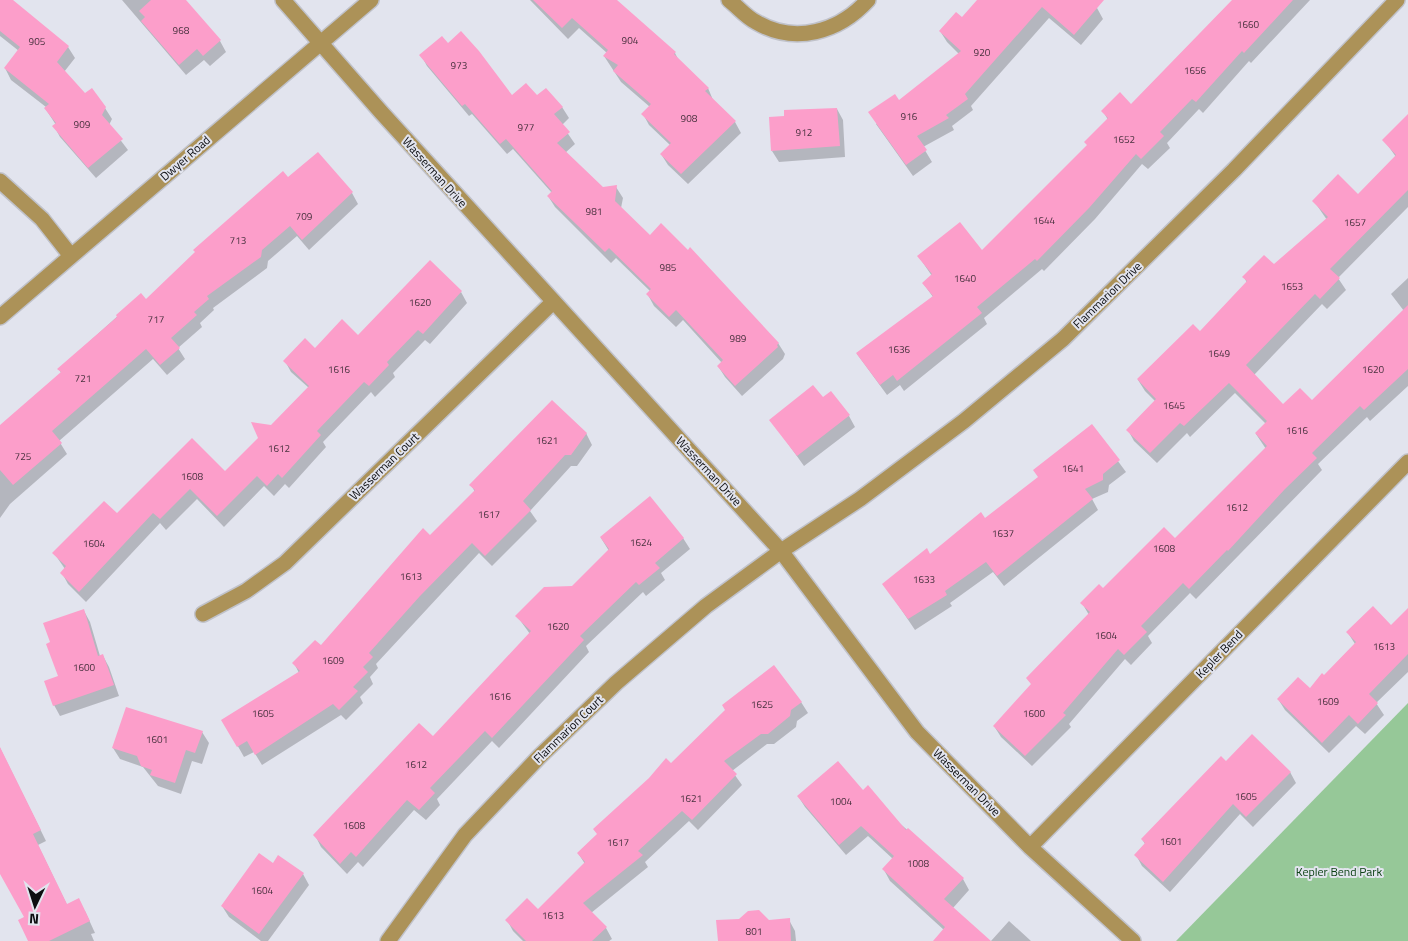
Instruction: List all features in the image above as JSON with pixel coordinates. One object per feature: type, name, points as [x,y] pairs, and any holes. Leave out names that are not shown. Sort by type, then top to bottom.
[{"type":"street","name":"Wasserman Drive","points":[[283,0],[553,302],[782,551],[917,732],[1030,847],[1133,941]]},
{"type":"street","name":"Dwyer Road","points":[[0,317],[370,0]]},
{"type":"street","points":[[729,0],[756,22],[781,32],[805,34],[827,30],[848,19],[868,0]]},
{"type":"street","name":"Flammarion Drive","points":[[782,551],[860,499],[948,433],[1063,338],[1234,170],[1397,0]]},
{"type":"street","points":[[0,181],[42,219],[71,256]]},
{"type":"street","name":"Wasserman Court","points":[[203,614],[246,591],[285,563],[553,302]]},
{"type":"street","name":"Kepler Bend","points":[[1030,847],[1408,462]]},
{"type":"street","name":"Flammarion Court","points":[[388,941],[465,835],[539,756],[631,670],[706,606],[782,551]]},
{"type":"green space","name":"Kepler Bend Park","points":[[1408,703],[1408,941],[1176,941]]},
{"type":"building","points":[[0,0],[13,0],[69,46],[57,62],[85,93],[92,88],[106,107],[102,115],[123,139],[88,168],[52,126],[56,123],[44,108],[49,104],[4,68],[20,47],[0,31]]},
{"type":"building","points":[[151,0],[186,0],[221,40],[203,56],[197,49],[179,65],[141,21],[145,17],[139,11]]},
{"type":"building","points":[[533,0],[617,0],[676,52],[674,54],[709,88],[705,91],[736,121],[681,174],[660,154],[671,143],[641,114],[651,104],[613,71],[618,65],[603,56],[608,50],[572,18],[562,28]]},
{"type":"building","points":[[977,0],[1104,0],[1074,35],[1042,7],[965,94],[968,99],[946,115],[949,118],[917,136],[927,150],[906,165],[868,112],[895,94],[899,100],[961,51],[939,31],[956,12],[962,17]]},
{"type":"building","points":[[1232,0],[1293,0],[1244,53],[1242,51],[1196,102],[1192,99],[1160,132],[1164,136],[1141,159],[1136,154],[1089,208],[1037,261],[1035,259],[977,307],[982,313],[897,381],[893,375],[880,385],[856,353],[933,296],[922,283],[932,274],[917,256],[960,222],[982,250],[1087,145],[1084,142],[1108,118],[1101,111],[1120,92],[1131,104]]},
{"type":"building","points":[[461,31],[479,51],[512,95],[526,83],[537,95],[546,88],[563,107],[554,114],[570,132],[557,143],[603,187],[617,185],[615,201],[650,235],[661,223],[688,250],[690,247],[779,343],[778,347],[735,386],[717,366],[723,360],[676,310],[669,317],[646,294],[651,289],[609,248],[605,252],[547,196],[552,191],[506,139],[500,144],[465,104],[462,106],[419,55],[442,36],[448,43]]},
{"type":"building","points":[[837,108],[840,146],[771,151],[769,117],[784,116],[784,110]]},
{"type":"building","points":[[1408,114],[1408,190],[1330,269],[1340,278],[1320,299],[1315,294],[1246,365],[1283,404],[1300,388],[1312,400],[1408,305],[1408,369],[1364,410],[1360,406],[1312,453],[1317,458],[1189,589],[1183,583],[1141,626],[1147,632],[1124,655],[1118,649],[1063,713],[1066,715],[1025,756],[993,726],[1031,684],[1026,678],[1090,612],[1080,603],[1099,584],[1103,588],[1164,527],[1175,538],[1267,446],[1255,433],[1267,421],[1229,383],[1184,426],[1180,423],[1150,453],[1126,430],[1156,399],[1137,379],[1193,324],[1200,331],[1247,281],[1242,277],[1264,255],[1274,264],[1328,217],[1312,201],[1338,174],[1358,194],[1396,155],[1382,140]]},
{"type":"building","points":[[318,152],[353,192],[302,240],[290,226],[262,250],[261,257],[207,296],[209,299],[194,312],[197,315],[171,338],[180,348],[160,365],[146,349],[52,431],[62,443],[13,485],[0,470],[0,425],[61,372],[57,369],[117,317],[116,315],[141,293],[146,299],[195,252],[193,250],[283,171],[288,177]]},
{"type":"building","points":[[430,260],[462,291],[423,334],[418,330],[387,362],[389,365],[369,386],[364,382],[317,431],[321,435],[282,478],[278,474],[267,486],[257,476],[217,516],[190,489],[160,519],[153,513],[79,592],[60,573],[66,566],[52,553],[104,501],[117,513],[192,438],[225,471],[258,438],[251,422],[271,425],[309,386],[283,361],[305,338],[315,348],[342,319],[358,335]]},
{"type":"building","points":[[813,385],[823,397],[831,391],[850,415],[797,456],[769,420]]},
{"type":"building","points":[[552,400],[587,433],[571,455],[565,455],[523,501],[531,510],[485,556],[472,543],[420,596],[369,653],[373,657],[363,667],[368,672],[353,687],[358,691],[339,710],[333,704],[255,755],[247,741],[237,747],[221,720],[300,671],[292,663],[315,640],[321,645],[423,528],[430,535],[475,490],[469,485]]},
{"type":"building","points":[[1092,424],[1120,460],[1103,474],[1103,480],[1085,489],[1093,499],[997,576],[986,562],[945,591],[947,595],[908,619],[882,584],[927,548],[930,554],[981,512],[985,518],[1038,477],[1033,470]]},
{"type":"building","points":[[650,496],[684,538],[655,563],[660,568],[639,585],[636,582],[580,636],[584,640],[492,738],[485,731],[430,788],[435,793],[419,810],[407,800],[356,857],[351,852],[340,864],[313,835],[419,723],[433,736],[531,631],[515,616],[544,587],[572,586],[609,549],[600,537]]},
{"type":"building","points":[[1373,606],[1391,625],[1408,608],[1408,654],[1369,694],[1378,703],[1358,724],[1349,715],[1322,743],[1277,699],[1298,677],[1310,688],[1322,673],[1324,675],[1356,642],[1346,632]]},
{"type":"building","points":[[84,609],[98,656],[103,654],[114,685],[53,706],[44,681],[58,676],[46,644],[50,642],[43,623]]},
{"type":"building","points":[[774,665],[802,702],[791,710],[790,716],[768,734],[761,734],[724,761],[737,774],[692,820],[682,811],[638,851],[643,855],[583,903],[607,927],[592,941],[526,941],[505,920],[527,898],[538,909],[585,862],[577,853],[597,834],[593,829],[649,778],[666,758],[671,763],[725,710],[722,705]]},
{"type":"building","points":[[126,707],[203,731],[195,753],[186,750],[175,783],[150,775],[152,770],[141,766],[137,756],[112,748]]},
{"type":"building","points":[[1252,734],[1291,772],[1246,817],[1233,804],[1163,882],[1134,855],[1145,843],[1141,839],[1221,756],[1226,761]]},
{"type":"building","points":[[0,747],[41,830],[33,834],[67,904],[79,898],[90,921],[49,941],[28,941],[18,920],[24,917],[0,874]]},
{"type":"building","points":[[838,761],[863,790],[868,785],[906,830],[908,828],[964,878],[944,899],[991,941],[933,941],[945,927],[882,869],[894,856],[861,826],[839,845],[797,796]]},
{"type":"building","points":[[259,853],[273,863],[278,855],[304,873],[259,934],[221,906]]},
{"type":"building","points":[[759,910],[769,920],[790,918],[791,941],[718,941],[716,920],[739,919],[748,911]]}]
